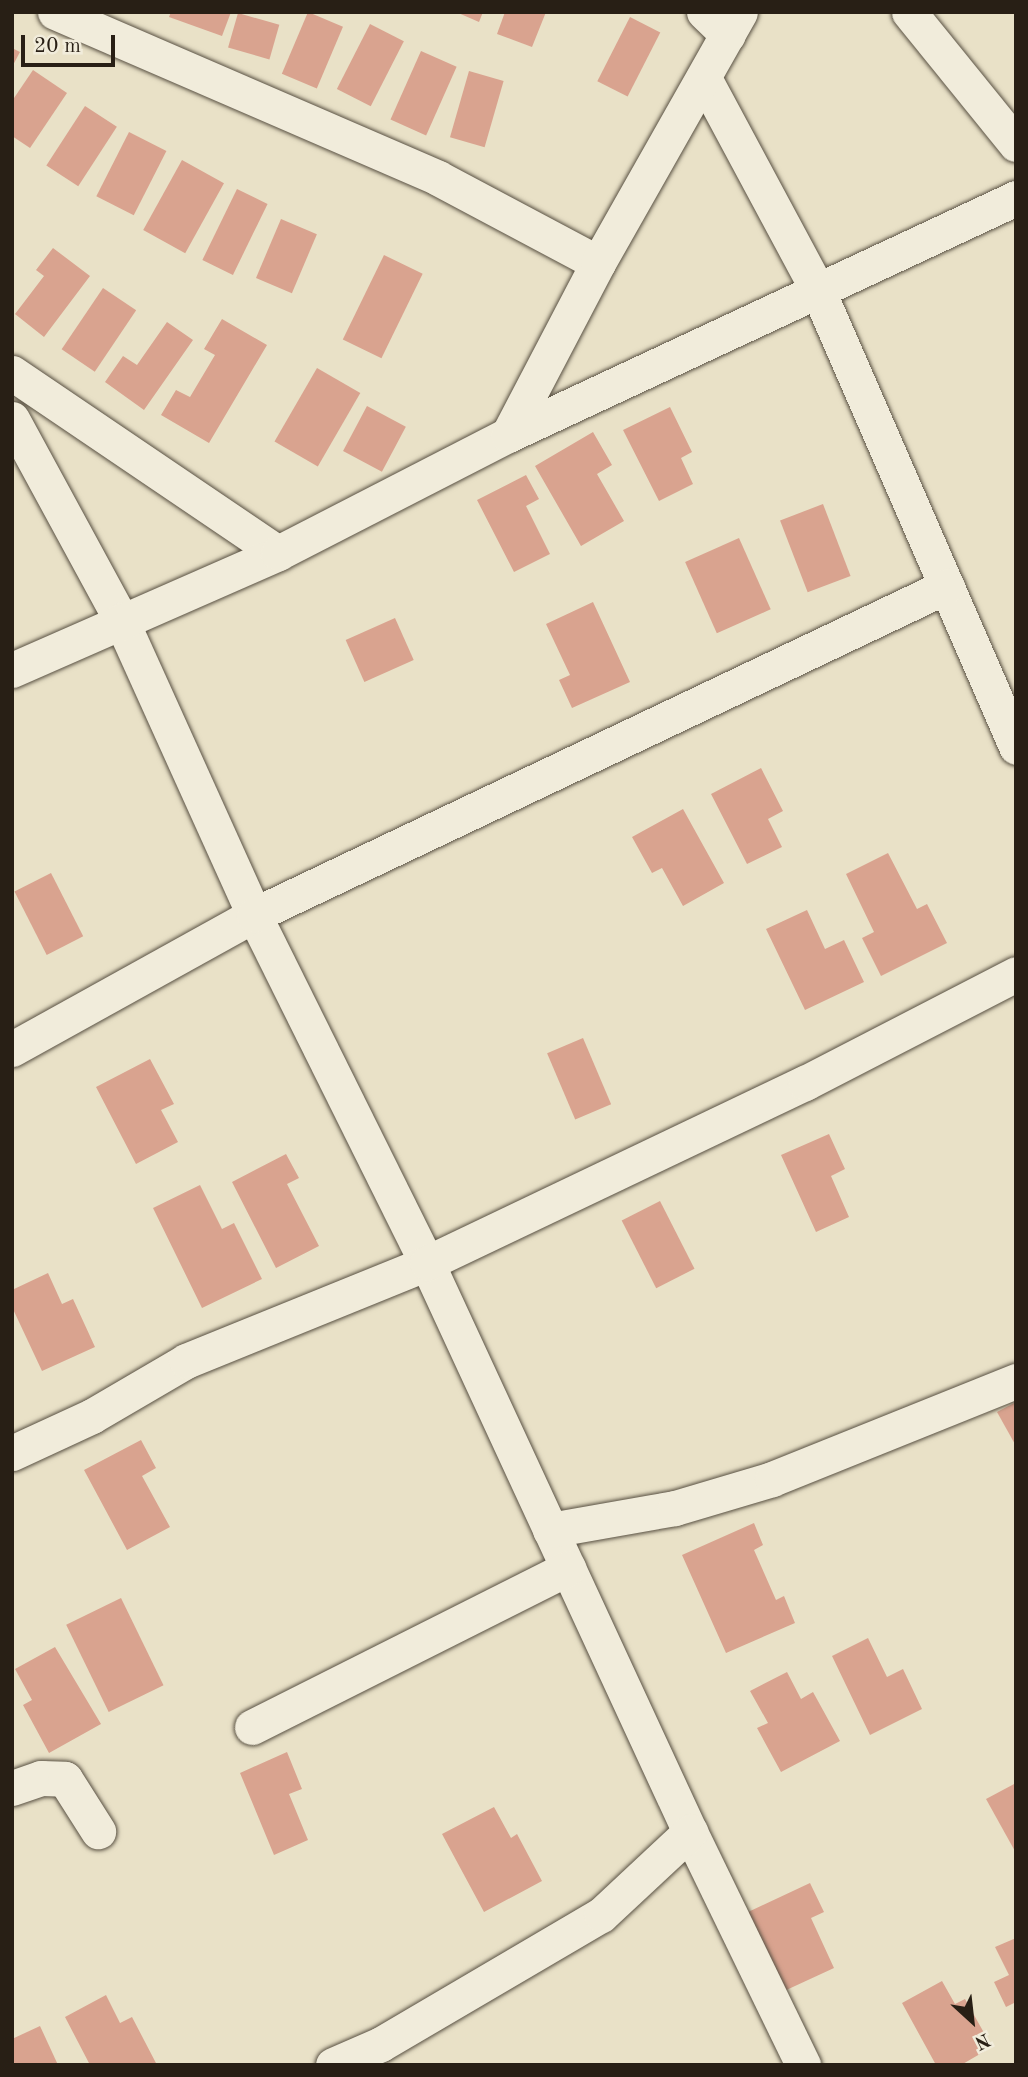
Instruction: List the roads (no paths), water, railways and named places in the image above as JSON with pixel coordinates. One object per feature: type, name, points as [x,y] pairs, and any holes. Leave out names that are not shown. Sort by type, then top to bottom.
[{"type":"street","points":[[55,12],[438,178],[598,263]]},
{"type":"street","points":[[909,12],[1016,144]]},
{"type":"street","points":[[508,435],[598,263],[705,80],[724,20]]},
{"type":"street","points":[[705,80],[819,293],[1016,747]]},
{"type":"street","points":[[12,670],[278,553],[508,435],[819,293],[1016,198]]},
{"type":"street","points":[[12,373],[278,553]]},
{"type":"street","points":[[12,419],[121,620],[254,915],[427,1263],[690,1832],[803,2065]]},
{"type":"street","points":[[12,1049],[254,915],[947,586]]},
{"type":"street","points":[[12,1452],[92,1416],[186,1361],[427,1263],[804,1083],[1016,974]]},
{"type":"street","points":[[550,1530],[675,1508],[772,1479],[1016,1381]]},
{"type":"street","points":[[252,1727],[568,1568]]},
{"type":"street","points":[[12,1788],[41,1778],[65,1779],[97,1831]]},
{"type":"street","points":[[333,2065],[381,2044],[601,1915],[690,1832]]}]
